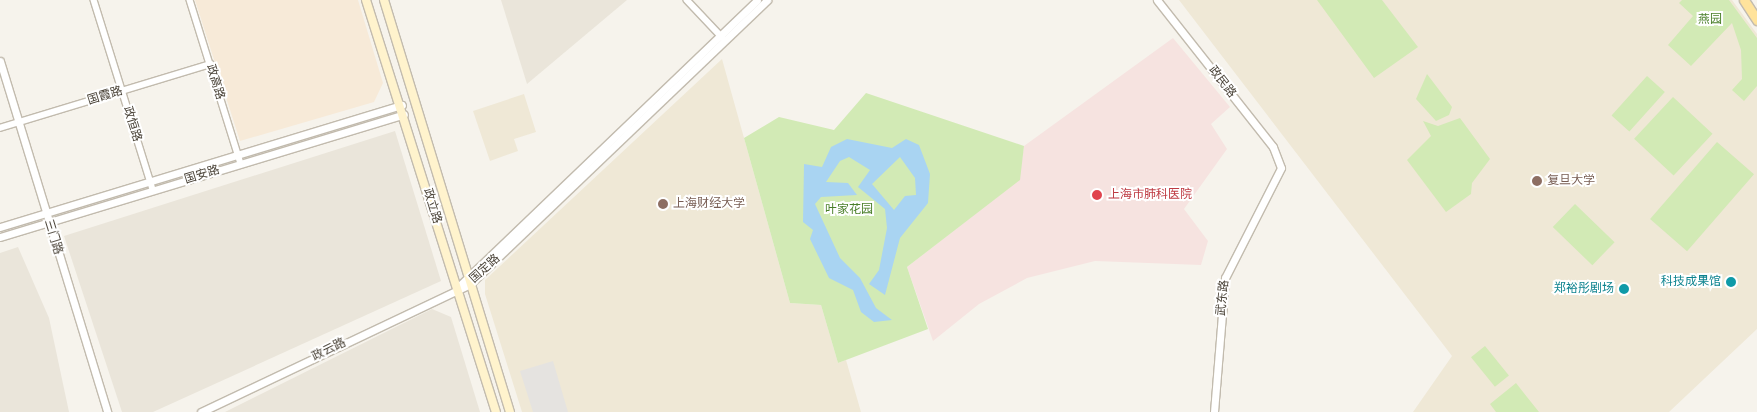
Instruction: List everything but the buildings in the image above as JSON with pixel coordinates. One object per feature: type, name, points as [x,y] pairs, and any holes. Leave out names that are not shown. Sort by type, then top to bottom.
[{"type":"main road","name":"政立路","points":[[366,0],[402,105],[496,412]]},
{"type":"main road","name":"政立路","points":[[384,0],[510,412]]},
{"type":"main road","points":[[1744,0],[1757,20]]},
{"type":"street","name":"政恒路","points":[[94,0],[153,190]]},
{"type":"street","name":"政高路","points":[[190,0],[241,164]]},
{"type":"street","points":[[687,0],[721,37]]},
{"type":"street","name":"国定路","points":[[458,288],[470,284],[757,0]]},
{"type":"street","name":"国定路","points":[[458,288],[468,275],[721,37],[767,0]]},
{"type":"street","name":"政民路","points":[[1157,0],[1273,147],[1281,168]]},
{"type":"street","name":"三门路","points":[[0,61],[107,412]]},
{"type":"street","name":"国霞路","points":[[0,128],[210,64]]},
{"type":"street","name":"国安路","points":[[0,227],[402,105]]},
{"type":"street","name":"国安路","points":[[0,238],[404,114]]},
{"type":"street","name":"武东路","points":[[1214,412],[1225,278],[1273,190],[1281,168]]},
{"type":"street","name":"政云路","points":[[201,412],[458,288]]},
{"type":"shaded area","points":[[195,0],[358,0],[383,83],[374,102],[240,141]]},
{"type":"shaded area","points":[[501,0],[627,0],[527,84]]},
{"type":"shaded area","name":"复旦大学","points":[[1179,0],[1732,0],[1757,34],[1757,329],[1669,412],[1413,412],[1452,356]]},
{"type":"shaded area","name":"上海市肺科医院","points":[[1173,38],[1230,107],[1211,124],[1227,149],[1184,209],[1208,241],[1201,265],[1095,261],[1027,278],[979,304],[933,341],[907,267],[1019,180],[1024,146]]},
{"type":"shaded area","name":"上海财经大学","points":[[722,59],[790,303],[821,305],[838,363],[846,360],[861,412],[522,412],[485,294],[485,280]]},
{"type":"shaded area","points":[[524,94],[536,132],[514,139],[518,151],[490,161],[473,111]]},
{"type":"shaded area","points":[[395,131],[441,281],[153,412],[122,412],[64,236]]},
{"type":"shaded area","points":[[18,247],[49,318],[69,412],[0,412],[0,253]]},
{"type":"shaded area","points":[[432,309],[451,317],[480,412],[225,412]]},
{"type":"shaded area","points":[[553,361],[568,412],[533,412],[520,371]]},
{"type":"green space","points":[[1317,0],[1382,0],[1418,47],[1374,78]]},
{"type":"green space","name":"燕园","points":[[1682,0],[1729,0],[1757,38],[1757,86],[1744,101],[1732,90],[1742,79],[1741,50],[1732,23],[1691,66],[1668,45],[1693,16],[1679,3]]},
{"type":"green space","points":[[1427,74],[1452,107],[1449,115],[1436,121],[1416,99]]},
{"type":"green space","points":[[1647,76],[1665,92],[1629,131],[1612,115]]},
{"type":"green space","name":"叶家花园","points":[[866,93],[1024,146],[1020,180],[907,267],[928,329],[838,363],[821,305],[790,303],[744,138],[779,117],[834,130]]},
{"type":"green space","points":[[1673,97],[1712,134],[1674,176],[1634,139]]},
{"type":"green space","points":[[1460,118],[1490,159],[1472,183],[1471,194],[1446,212],[1407,160],[1431,136],[1423,121],[1438,126]]},
{"type":"green space","points":[[1717,142],[1754,174],[1687,251],[1650,219]]},
{"type":"green space","points":[[1575,204],[1615,242],[1592,265],[1553,227]]},
{"type":"green space","points":[[1485,346],[1509,376],[1495,387],[1471,357]]},
{"type":"green space","points":[[1516,383],[1539,412],[1496,412],[1490,404]]},
{"type":"water","points":[[847,139],[892,148],[906,139],[919,145],[930,174],[928,203],[900,238],[885,295],[869,284],[879,270],[887,228],[885,209],[858,187],[870,170],[849,157],[840,161],[826,182],[848,183],[857,195],[821,197],[815,204],[840,258],[860,278],[876,308],[892,320],[874,322],[861,312],[853,290],[829,278],[810,239],[813,230],[803,222],[804,164],[822,167],[831,147]],"holes":[[[900,157],[915,178],[916,195],[905,196],[894,210],[872,184]]]},
{"type":"place","name":"复旦大学","points":[[1537,181]]},
{"type":"place","name":"上海市肺科医院","points":[[1097,195]]},
{"type":"place","name":"上海财经大学","points":[[663,204]]},
{"type":"place","name":"科技成果馆","points":[[1731,282]]},
{"type":"place","name":"郑裕彤剧场‌","points":[[1624,289]]}]
